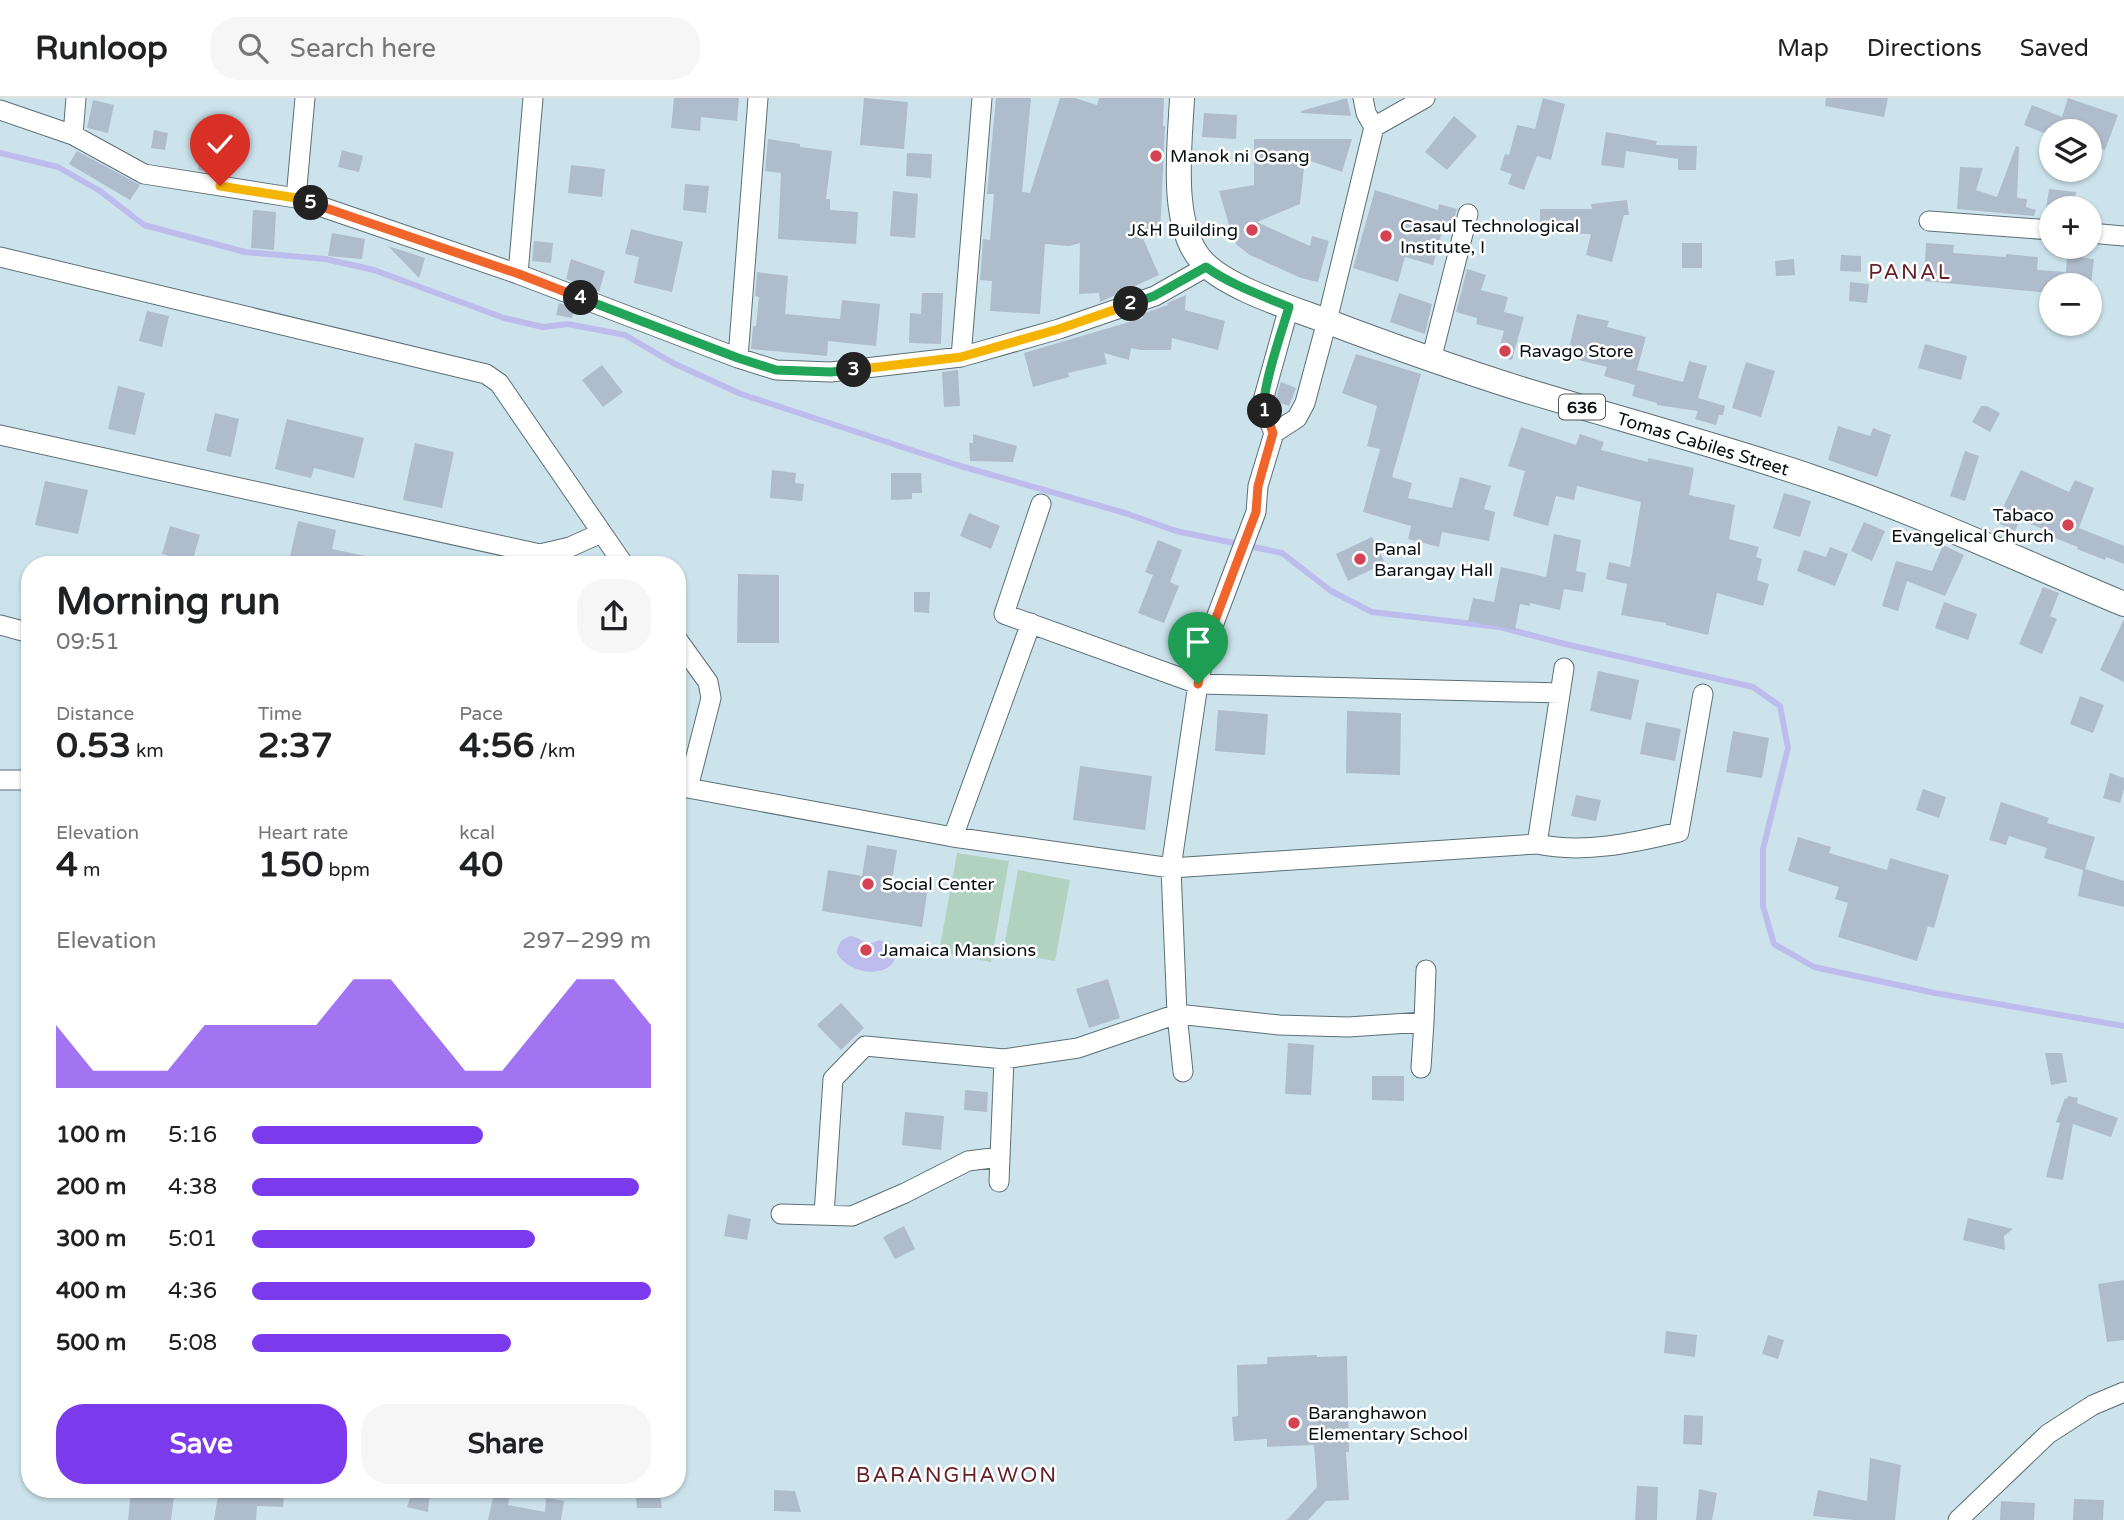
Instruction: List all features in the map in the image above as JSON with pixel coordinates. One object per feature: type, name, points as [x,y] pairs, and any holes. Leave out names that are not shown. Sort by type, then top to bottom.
[{"type":"main road","name":"Tomas Cabiles Street","points":[[1182,98],[1182,218],[1193,250],[1206,267],[1220,277],[1289,307],[1431,360],[1862,494],[2124,604]]},
{"type":"street","points":[[73,135],[76,98]]},
{"type":"street","points":[[296,198],[305,98]]},
{"type":"street","points":[[519,274],[534,98]]},
{"type":"street","points":[[738,358],[758,98]]},
{"type":"street","points":[[961,357],[982,98]]},
{"type":"street","points":[[1273,433],[1297,418],[1305,403],[1374,127],[1366,113],[1363,98]]},
{"type":"street","points":[[1374,127],[1425,98]]},
{"type":"street","points":[[0,110],[73,135],[144,174],[296,198],[519,274],[776,370],[831,372],[961,357],[1059,329],[1154,296],[1206,267]]},
{"type":"street","points":[[1431,360],[1468,214]]},
{"type":"street","points":[[1929,221],[2039,229]]},
{"type":"street","points":[[2102,234],[2124,236]]},
{"type":"street","points":[[0,257],[486,374],[499,383],[618,556]]},
{"type":"street","points":[[1183,1072],[1177,1014],[1171,868],[1198,684],[1208,639],[1256,512],[1258,486],[1273,433],[1262,404],[1289,307]]},
{"type":"street","points":[[0,435],[540,554],[570,547],[601,533]]},
{"type":"street","points":[[1041,504],[1004,614],[1198,684],[1560,692]]},
{"type":"street","points":[[953,837],[1031,623]]},
{"type":"street","points":[[0,625],[21,631]]},
{"type":"street","points":[[686,651],[708,682],[711,698],[686,775]]},
{"type":"street","points":[[1537,844],[1564,668]]},
{"type":"street","points":[[686,788],[953,837],[1171,868],[1537,844],[1556,848],[1610,846],[1679,832],[1703,694]]},
{"type":"street","points":[[0,780],[21,780]]},
{"type":"street","points":[[1421,1068],[1426,970]]},
{"type":"street","points":[[824,1215],[834,1079],[865,1046],[1004,1059],[1078,1048],[1177,1014],[1292,1026],[1348,1027],[1424,1022]]},
{"type":"street","points":[[999,1182],[1004,1059]]},
{"type":"street","points":[[781,1214],[852,1216],[968,1161],[1000,1157]]},
{"type":"street","points":[[1958,1520],[2048,1434],[2093,1405],[2124,1392]]},
{"type":"green space","points":[[957,853],[1009,861],[991,962],[939,952]]},
{"type":"green space","points":[[1018,870],[1070,880],[1055,961],[1003,952]]},
{"type":"water","name":"Jamaica Mansions","points":[[851,936],[867,943],[879,940],[888,944],[895,956],[892,964],[874,972],[859,970],[846,963],[837,953],[838,947]]},
{"type":"building","points":[[674,98],[739,98],[737,121],[701,117],[700,131],[671,128]]},
{"type":"building","points":[[864,98],[908,102],[904,149],[860,145]]},
{"type":"building","points":[[996,98],[1031,98],[1022,192],[1030,193],[1060,98],[1075,98],[1097,105],[1099,98],[1164,98],[1160,235],[1142,236],[1159,275],[1100,302],[1099,293],[1079,294],[1080,243],[1069,246],[1045,244],[1040,314],[990,311],[992,281],[980,280],[983,239],[990,240],[994,194],[987,194]]},
{"type":"building","points":[[1347,98],[1351,116],[1301,113],[1301,111]]},
{"type":"building","points":[[1543,98],[1565,104],[1551,160],[1537,156],[1524,190],[1508,184],[1512,174],[1500,170],[1505,154],[1509,155],[1517,125],[1535,129]]},
{"type":"building","points":[[1826,98],[1888,98],[1884,117],[1825,106]]},
{"type":"building","points":[[2068,98],[2118,115],[2105,150],[2102,149],[2102,119],[2039,119],[2039,131],[2024,125],[2032,105],[2062,117]]},
{"type":"building","points":[[93,100],[114,105],[108,133],[87,128]]},
{"type":"building","points":[[1204,113],[1237,115],[1236,139],[1202,137]]},
{"type":"building","points":[[1454,116],[1477,136],[1447,170],[1425,152]]},
{"type":"building","points":[[154,130],[168,133],[165,150],[151,148]]},
{"type":"building","points":[[1606,132],[1657,141],[1656,145],[1697,146],[1696,170],[1678,170],[1678,159],[1626,151],[1624,168],[1601,165]]},
{"type":"building","points":[[768,139],[832,151],[826,199],[830,199],[830,210],[858,212],[856,244],[778,239],[781,173],[765,171]]},
{"type":"building","points":[[1254,139],[1352,139],[1342,172],[1305,159],[1300,204],[1257,222],[1310,246],[1312,236],[1329,241],[1318,282],[1301,278],[1250,255],[1237,245],[1233,238],[1219,191],[1254,185]]},
{"type":"building","points":[[2016,146],[2019,147],[2017,198],[2027,199],[2026,207],[2036,210],[2034,216],[1957,209],[1960,167],[1983,168],[1976,190],[1997,197]]},
{"type":"building","points":[[342,150],[363,156],[359,172],[338,167]]},
{"type":"building","points":[[77,151],[140,185],[130,200],[69,164]]},
{"type":"building","points":[[907,153],[932,154],[931,178],[906,176]]},
{"type":"building","points":[[199,158],[222,160],[221,174],[198,170]]},
{"type":"building","points":[[571,165],[605,169],[602,197],[568,193]]},
{"type":"building","points":[[685,184],[709,186],[706,213],[683,210]]},
{"type":"building","points":[[2049,189],[2076,192],[2076,196],[2048,196]]},
{"type":"building","name":"Casaul Technological Institute, I","points":[[1375,190],[1438,210],[1439,204],[1457,209],[1450,234],[1442,232],[1433,265],[1405,257],[1398,282],[1353,268]]},
{"type":"building","points":[[893,191],[918,194],[915,238],[890,236]]},
{"type":"building","points":[[1627,200],[1629,215],[1624,215],[1612,262],[1586,255],[1591,234],[1540,233],[1540,209],[1592,209],[1591,204]]},
{"type":"building","points":[[253,210],[276,212],[274,250],[251,248]]},
{"type":"building","points":[[631,229],[683,242],[672,292],[634,283],[639,257],[625,254]]},
{"type":"building","points":[[332,233],[365,239],[362,259],[328,256]]},
{"type":"building","points":[[534,241],[553,243],[551,263],[532,261]]},
{"type":"building","points":[[1682,243],[1702,243],[1702,268],[1682,268]]},
{"type":"building","points":[[1926,243],[1954,245],[1953,253],[2038,257],[2037,270],[2066,272],[2067,259],[2094,259],[2092,273],[2039,273],[2039,292],[1924,281]]},
{"type":"building","points":[[388,246],[425,258],[419,278]]},
{"type":"building","points":[[1841,255],[1861,256],[1861,272],[1840,271]]},
{"type":"building","points":[[571,259],[605,271],[599,292],[566,279]]},
{"type":"building","points":[[1794,259],[1795,275],[1776,276],[1775,261]]},
{"type":"building","points":[[1467,269],[1486,275],[1481,290],[1508,297],[1504,312],[1524,317],[1512,360],[1497,356],[1504,331],[1476,324],[1477,318],[1456,312]]},
{"type":"building","points":[[757,272],[788,276],[785,314],[840,319],[842,300],[880,304],[876,346],[828,341],[827,356],[751,349],[759,297],[755,296]]},
{"type":"building","points":[[1850,282],[1869,284],[1867,303],[1849,301]]},
{"type":"building","points":[[922,293],[943,293],[941,344],[909,343],[910,313],[921,314]]},
{"type":"building","points":[[1399,293],[1432,304],[1425,334],[1390,322]]},
{"type":"building","points":[[1186,295],[1185,310],[1225,321],[1218,350],[1172,338],[1171,350],[1131,348],[1129,360],[1104,353],[1107,364],[1068,373],[1069,377],[1033,387],[1024,353],[1143,318],[1142,314]]},
{"type":"building","points":[[559,303],[574,308],[572,318],[556,315]]},
{"type":"building","points":[[147,311],[169,316],[162,347],[139,341]]},
{"type":"building","points":[[1577,314],[1609,321],[1607,327],[1646,337],[1637,370],[1683,382],[1689,361],[1707,366],[1698,398],[1725,406],[1716,425],[1695,419],[1698,411],[1657,405],[1632,396],[1635,385],[1604,376],[1607,367],[1567,357]]},
{"type":"building","points":[[1925,344],[1967,356],[1961,380],[1918,368]]},
{"type":"building","points":[[1356,354],[1421,374],[1392,477],[1412,483],[1408,498],[1452,508],[1460,477],[1491,486],[1484,509],[1495,512],[1489,541],[1442,532],[1439,547],[1408,539],[1411,526],[1363,512],[1380,449],[1367,446],[1377,406],[1342,393]]},
{"type":"building","points":[[1746,362],[1775,371],[1761,417],[1732,408]]},
{"type":"building","points":[[602,365],[623,392],[603,407],[582,380]]},
{"type":"building","points":[[958,370],[960,406],[944,407],[942,372]]},
{"type":"building","points":[[1281,382],[1296,388],[1289,406],[1275,401]]},
{"type":"building","points":[[118,386],[145,393],[135,435],[108,429]]},
{"type":"building","points":[[1981,406],[2000,413],[1990,432],[1972,422]]},
{"type":"building","points":[[215,413],[239,419],[231,457],[206,451]]},
{"type":"building","points":[[287,419],[364,438],[354,478],[314,468],[311,478],[275,469]]},
{"type":"building","points":[[1838,426],[1870,436],[1873,428],[1891,435],[1877,477],[1828,460]]},
{"type":"building","points":[[1521,427],[1576,445],[1580,434],[1604,442],[1601,450],[1648,462],[1648,458],[1694,468],[1689,495],[1735,505],[1729,539],[1759,547],[1756,557],[1762,559],[1757,580],[1769,584],[1763,606],[1717,593],[1708,635],[1666,623],[1621,615],[1627,584],[1606,579],[1609,562],[1630,567],[1641,502],[1577,486],[1574,500],[1556,496],[1548,526],[1513,516],[1525,471],[1508,466]]},
{"type":"building","points":[[973,434],[1017,446],[1013,462],[970,461],[969,443],[973,443]]},
{"type":"building","points":[[415,443],[454,452],[442,508],[403,500]]},
{"type":"building","points":[[1965,451],[1979,456],[1965,501],[1950,496]]},
{"type":"building","points":[[772,470],[796,473],[795,483],[804,484],[802,501],[770,498]]},
{"type":"building","points":[[2021,470],[2069,492],[2075,480],[2094,488],[2079,528],[2124,546],[2124,564],[2077,549],[2078,547],[2052,537],[2053,533],[2020,520],[2015,531],[1996,522]]},
{"type":"building","points":[[891,473],[921,473],[922,493],[912,493],[912,499],[891,500]]},
{"type":"building","points":[[45,481],[88,490],[78,534],[35,525]]},
{"type":"building","points":[[1784,493],[1811,501],[1800,537],[1773,528]]},
{"type":"building","points":[[969,513],[1000,526],[991,549],[960,536]]},
{"type":"building","points":[[298,521],[336,530],[332,549],[365,556],[290,556]]},
{"type":"building","points":[[1864,522],[1885,531],[1872,561],[1851,551]]},
{"type":"building","points":[[170,526],[200,535],[194,556],[162,554]]},
{"type":"building","points":[[1554,534],[1581,540],[1576,571],[1586,573],[1583,592],[1564,589],[1560,610],[1530,603],[1530,606],[1520,604],[1515,630],[1468,621],[1473,598],[1494,602],[1501,567],[1546,577]]},
{"type":"building","name":"Panal Barangay Hall","points":[[1372,537],[1385,563],[1348,581],[1336,554]]},
{"type":"building","points":[[1158,540],[1182,550],[1170,582],[1179,586],[1164,623],[1138,613],[1153,575],[1145,572]]},
{"type":"building","points":[[1943,545],[1964,555],[1945,596],[1907,581],[1898,611],[1882,606],[1896,561],[1932,571]]},
{"type":"building","points":[[1830,547],[1848,554],[1835,586],[1797,571],[1804,550],[1826,557]]},
{"type":"building","points":[[738,574],[779,575],[779,643],[737,643]]},
{"type":"building","points":[[2043,587],[2059,593],[2050,616],[2057,619],[2042,654],[2019,644]]},
{"type":"building","points":[[914,592],[930,592],[929,613],[914,612]]},
{"type":"building","points":[[1944,602],[1977,614],[1968,640],[1935,628]]},
{"type":"building","points":[[2124,619],[2124,682],[2100,670]]},
{"type":"building","points":[[1598,671],[1639,680],[1631,720],[1590,711]]},
{"type":"building","points":[[2080,696],[2104,705],[2093,733],[2070,724]]},
{"type":"building","points":[[1218,710],[1268,714],[1265,755],[1215,751]]},
{"type":"building","points":[[1347,711],[1401,713],[1400,775],[1346,773]]},
{"type":"building","points":[[1646,722],[1681,729],[1675,761],[1640,754]]},
{"type":"building","points":[[1733,731],[1769,738],[1762,778],[1726,772]]},
{"type":"building","points":[[1080,766],[1152,776],[1145,830],[1073,820]]},
{"type":"building","points":[[2110,773],[2124,778],[2120,803],[2103,798]]},
{"type":"building","points":[[1923,789],[1946,797],[1939,818],[1916,810]]},
{"type":"building","points":[[1576,795],[1601,800],[1596,821],[1571,816]]},
{"type":"building","points":[[2001,802],[2049,818],[2047,823],[2095,837],[2085,869],[2124,881],[2124,907],[2078,896],[2083,870],[2044,858],[2047,848],[2009,836],[2006,845],[1989,840]]},
{"type":"building","points":[[1798,837],[1831,847],[1829,853],[1887,870],[1890,858],[1949,875],[1934,928],[1928,926],[1917,961],[1838,937],[1848,903],[1835,899],[1839,887],[1788,871]]},
{"type":"building","name":"Social Center","points":[[867,845],[897,850],[892,881],[928,887],[922,927],[822,911],[828,870],[862,876]]},
{"type":"building","points":[[1108,979],[1120,1018],[1089,1028],[1076,989]]},
{"type":"building","points":[[841,1003],[864,1028],[841,1050],[817,1025]]},
{"type":"building","points":[[1288,1043],[1314,1045],[1311,1095],[1285,1094]]},
{"type":"building","points":[[2045,1053],[2062,1053],[2067,1082],[2051,1085]]},
{"type":"building","points":[[1372,1076],[1404,1076],[1404,1101],[1372,1100]]},
{"type":"building","points":[[965,1090],[988,1092],[987,1112],[964,1110]]},
{"type":"building","points":[[2068,1096],[2078,1098],[2079,1104],[2118,1118],[2111,1137],[2073,1124],[2063,1180],[2046,1177],[2060,1123],[2056,1122]]},
{"type":"building","points":[[905,1112],[944,1116],[941,1150],[902,1145]]},
{"type":"building","points":[[728,1214],[751,1219],[747,1240],[724,1236]]},
{"type":"building","points":[[1968,1218],[2013,1229],[2004,1236],[2005,1250],[1963,1240]]},
{"type":"building","points":[[904,1226],[915,1249],[895,1259],[883,1237]]},
{"type":"building","points":[[2124,1280],[2124,1340],[2107,1342],[2098,1284]]},
{"type":"building","points":[[1666,1331],[1697,1335],[1695,1357],[1664,1353]]},
{"type":"building","points":[[1768,1335],[1784,1340],[1778,1359],[1762,1354]]},
{"type":"building","points":[[1347,1356],[1349,1452],[1346,1452],[1349,1500],[1326,1501],[1308,1520],[1287,1520],[1317,1487],[1314,1445],[1267,1447],[1267,1439],[1234,1441],[1232,1417],[1238,1416],[1237,1365],[1267,1364],[1267,1357]]},
{"type":"building","points":[[1684,1415],[1703,1416],[1702,1445],[1683,1444]]},
{"type":"building","points":[[1870,1458],[1901,1465],[1895,1520],[1813,1516],[1818,1490],[1867,1501]]},
{"type":"building","points":[[1637,1486],[1658,1487],[1657,1520],[1635,1520]]},
{"type":"building","points":[[1699,1489],[1717,1493],[1712,1520],[1696,1520]]},
{"type":"building","points":[[774,1490],[795,1491],[801,1512],[774,1511]]},
{"type":"building","points":[[130,1498],[174,1498],[171,1520],[128,1520]]},
{"type":"building","points":[[218,1498],[284,1498],[283,1507],[257,1506],[256,1520],[214,1520]]},
{"type":"building","points":[[410,1498],[429,1498],[428,1512],[407,1507]]},
{"type":"building","points":[[493,1498],[509,1498],[508,1505],[545,1512],[546,1498],[564,1501],[561,1520],[488,1520]]},
{"type":"building","points":[[636,1498],[660,1498],[662,1508],[637,1508]]},
{"type":"building","points":[[2074,1499],[2104,1500],[2103,1520],[2073,1520]]},
{"type":"building","points":[[2001,1501],[2035,1503],[2034,1520],[2000,1520]]},
{"type":"waterway","points":[[0,153],[58,167],[100,191],[144,225],[245,252],[325,259],[374,270],[504,318],[543,327],[568,324],[625,335],[673,363],[741,394],[957,465],[1125,513],[1176,531],[1282,553],[1331,591],[1372,612],[1500,627],[1753,687],[1780,706],[1788,748],[1763,849],[1763,906],[1774,944],[1814,967],[1935,993],[2124,1026]]},
{"type":"place","name":"Manok ni Osang","points":[[1156,156]]},
{"type":"place","name":"J&H Building","points":[[1252,230]]},
{"type":"place","name":"Casaul Technological Institute, I","points":[[1386,236]]},
{"type":"place","name":"Ravago Store","points":[[1505,351]]},
{"type":"place","name":"Tabaco Evangelical Church","points":[[2068,525]]},
{"type":"place","name":"Panal Barangay Hall","points":[[1360,559]]},
{"type":"place","name":"Social Center","points":[[868,884]]},
{"type":"place","name":"Jamaica Mansions","points":[[866,950]]},
{"type":"place","name":"Baranghawon Elementary School","points":[[1294,1423]]},
{"type":"district","name":"PANAL","points":[[1910,272]]},
{"type":"district","name":"BARANGHAWON","points":[[957,1475]]},
{"type":"route","points":[[220,186],[296,198],[519,274],[776,370],[831,372],[961,357],[1059,329],[1154,296],[1206,267],[1220,277],[1289,307],[1262,404],[1273,433],[1258,486],[1256,512],[1208,639],[1198,684]]}]
